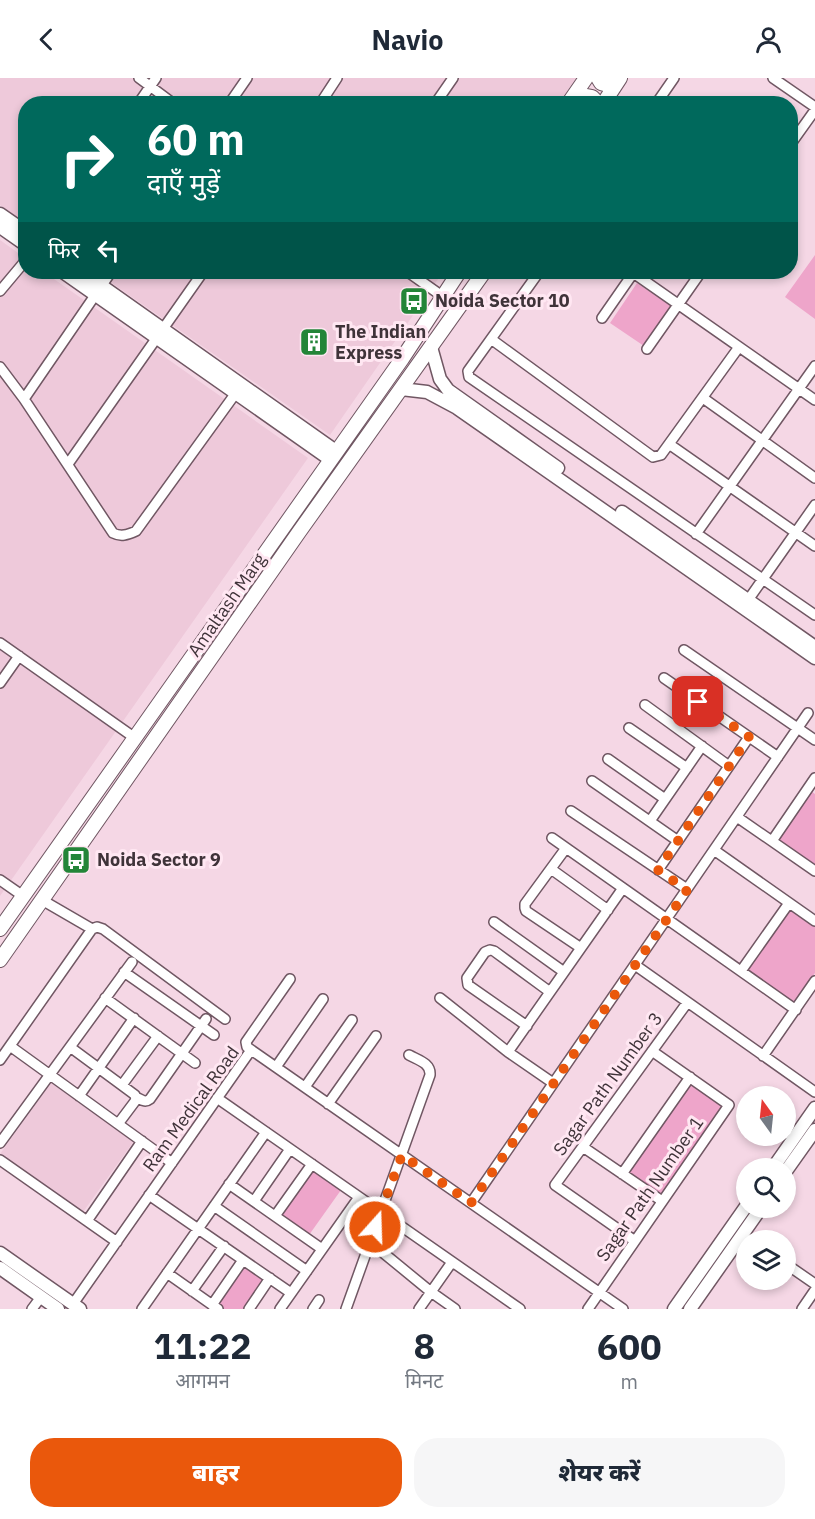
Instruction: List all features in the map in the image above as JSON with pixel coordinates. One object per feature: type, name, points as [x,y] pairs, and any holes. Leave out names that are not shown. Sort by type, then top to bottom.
[{"type":"main road","points":[[574,96],[586,78]]},
{"type":"main road","points":[[598,78],[601,83],[608,85],[620,78]]},
{"type":"main road","points":[[608,96],[620,78]]},
{"type":"main road","name":"Amaltash Marg","points":[[0,929],[402,360],[454,279]]},
{"type":"main road","name":"Amaltash Marg","points":[[0,960],[479,279]]},
{"type":"main road","points":[[58,847],[72,857]]},
{"type":"street","points":[[139,78],[153,82],[166,96]]},
{"type":"street","points":[[235,96],[247,78]]},
{"type":"street","points":[[325,96],[337,78]]},
{"type":"street","points":[[441,96],[453,78]]},
{"type":"street","points":[[662,96],[674,78]]},
{"type":"street","points":[[773,78],[797,96]]},
{"type":"street","points":[[143,96],[153,82]]},
{"type":"street","points":[[798,96],[815,109],[798,133]]},
{"type":"street","points":[[0,214],[18,226]]},
{"type":"street","points":[[0,227],[18,239]]},
{"type":"street","points":[[0,291],[18,270]]},
{"type":"street","points":[[77,279],[98,290],[334,456]]},
{"type":"street","points":[[88,279],[98,290]]},
{"type":"street","points":[[24,399],[106,279]]},
{"type":"street","points":[[68,464],[198,279]]},
{"type":"street","points":[[418,279],[442,296]]},
{"type":"street","points":[[534,279],[468,371],[469,377],[815,615]]},
{"type":"street","points":[[602,318],[628,279]]},
{"type":"street","points":[[643,279],[815,400]]},
{"type":"street","points":[[647,349],[696,279]]},
{"type":"street","points":[[491,339],[653,458],[662,455],[739,347]]},
{"type":"street","points":[[431,347],[442,382],[442,390],[431,394]]},
{"type":"street","points":[[696,534],[815,366]]},
{"type":"street","points":[[0,367],[113,532],[119,536],[136,531],[238,388]]},
{"type":"street","points":[[442,382],[448,390],[508,438],[745,604],[815,658]]},
{"type":"street","points":[[401,389],[427,392],[508,438]]},
{"type":"street","points":[[703,398],[815,478]]},
{"type":"street","points":[[669,444],[815,546]]},
{"type":"street","points":[[745,604],[815,505]]},
{"type":"street","points":[[745,604],[815,647]]},
{"type":"street","points":[[0,643],[135,738]]},
{"type":"street","points":[[684,650],[815,740]]},
{"type":"street","points":[[0,683],[19,656]]},
{"type":"street","points":[[664,678],[778,757]]},
{"type":"street","points":[[645,705],[729,766]]},
{"type":"street","points":[[471,1203],[808,713]]},
{"type":"street","points":[[629,728],[687,768]]},
{"type":"street","points":[[658,870],[749,737]]},
{"type":"street","points":[[650,821],[702,746]]},
{"type":"street","points":[[608,759],[665,799]]},
{"type":"street","points":[[592,781],[678,840]]},
{"type":"street","points":[[772,842],[813,784]]},
{"type":"street","points":[[571,811],[687,890]]},
{"type":"street","points":[[737,818],[815,871]]},
{"type":"street","points":[[552,838],[796,1010]]},
{"type":"street","points":[[566,848],[525,904],[525,908],[526,911],[581,948]]},
{"type":"street","points":[[714,850],[815,920]]},
{"type":"street","points":[[551,869],[608,910]]},
{"type":"street","points":[[0,880],[23,896]]},
{"type":"street","points":[[508,1052],[623,888]]},
{"type":"street","points":[[42,900],[92,929]]},
{"type":"street","points":[[741,971],[789,903]]},
{"type":"street","points":[[494,922],[564,972]]},
{"type":"street","points":[[0,1060],[92,929],[97,927],[225,1019]]},
{"type":"street","points":[[527,1026],[468,985],[467,978],[485,951],[494,951],[550,992]]},
{"type":"street","points":[[0,1143],[132,962]]},
{"type":"street","points":[[635,965],[815,1092]]},
{"type":"street","points":[[124,972],[204,1023],[214,1035]]},
{"type":"street","points":[[251,1050],[247,1047],[246,1042],[290,979]]},
{"type":"street","points":[[763,1056],[815,981]]},
{"type":"street","points":[[105,998],[195,1063]]},
{"type":"street","points":[[440,998],[508,1052],[553,1083]]},
{"type":"street","points":[[276,1067],[323,999]]},
{"type":"street","name":"Sagar Path Number 3","points":[[635,1241],[555,1185],[687,1003]]},
{"type":"street","points":[[79,1096],[134,1018]]},
{"type":"street","points":[[305,1087],[352,1020]]},
{"type":"street","points":[[70,1047],[136,1097],[147,1101],[204,1023]]},
{"type":"street","points":[[122,1085],[158,1036]]},
{"type":"street","points":[[328,1104],[376,1036]]},
{"type":"street","points":[[10,1046],[172,1163]]},
{"type":"street","name":"Ram Medical Road","points":[[77,1307],[117,1242],[251,1050],[623,1309]]},
{"type":"street","points":[[622,1174],[690,1077],[652,1051]]},
{"type":"street","points":[[346,1309],[430,1075],[431,1070],[428,1065],[409,1055]]},
{"type":"street","name":"Sagar Path Number 1","points":[[588,1309],[729,1106],[690,1077]]},
{"type":"street","points":[[118,1124],[136,1097]]},
{"type":"street","points":[[217,1098],[520,1309]]},
{"type":"street","points":[[779,1158],[815,1108]]},
{"type":"street","points":[[795,1158],[815,1130]]},
{"type":"street","points":[[142,1309],[266,1132]]},
{"type":"street","points":[[87,1221],[142,1141]]},
{"type":"street","points":[[583,1147],[662,1201]]},
{"type":"street","points":[[254,1201],[290,1149]]},
{"type":"street","points":[[0,1160],[117,1242]]},
{"type":"street","points":[[275,1216],[312,1164]]},
{"type":"street","points":[[229,1184],[322,1249]]},
{"type":"street","points":[[149,1195],[291,1293]]},
{"type":"street","points":[[280,1309],[359,1197]]},
{"type":"street","points":[[214,1206],[307,1271]]},
{"type":"street","points":[[675,1309],[738,1218]]},
{"type":"street","points":[[370,1242],[455,1309]]},
{"type":"street","points":[[192,1291],[224,1246]]},
{"type":"street","points":[[690,1309],[736,1251]]},
{"type":"street","points":[[0,1253],[77,1307]]},
{"type":"street","points":[[167,1273],[215,1307],[243,1260]]},
{"type":"street","points":[[419,1309],[452,1262]]},
{"type":"street","points":[[0,1268],[58,1309]]},
{"type":"street","points":[[796,1271],[815,1284]]},
{"type":"street","points":[[249,1309],[270,1278]]},
{"type":"street","points":[[801,1309],[815,1290]]},
{"type":"street","points":[[32,1309],[41,1297]]},
{"type":"street","points":[[313,1309],[320,1300]]},
{"type":"shaded area","points":[[0,78],[576,78],[564,96],[18,96],[18,218],[0,205]]},
{"type":"shaded area","points":[[0,240],[18,253],[18,279],[54,279],[308,458],[0,896]]},
{"type":"shaded area","points":[[815,255],[815,319],[785,297]]},
{"type":"shaded area","points":[[106,279],[438,279],[330,435]]},
{"type":"shaded area","points":[[637,283],[671,306],[644,346],[610,323]]},
{"type":"shaded area","points":[[811,791],[815,794],[815,865],[778,840]]},
{"type":"shaded area","points":[[790,909],[815,926],[815,973],[795,1003],[747,970]]},
{"type":"shaded area","points":[[51,1083],[134,1141],[83,1212],[0,1154]]},
{"type":"shaded area","points":[[690,1084],[724,1107],[662,1196],[628,1172]]},
{"type":"shaded area","points":[[312,1170],[341,1190],[309,1235],[280,1215]]},
{"type":"shaded area","points":[[244,1265],[265,1280],[245,1309],[224,1309],[217,1304]]},
{"type":"place","name":"Noida Sector 10","points":[[414,301]]},
{"type":"place","name":"The Indian Express","points":[[314,342]]},
{"type":"place","name":"Noida Sector 9","points":[[76,860]]},
{"type":"route","points":[[375,1227],[402,1155],[471,1203],[687,890],[658,870],[749,737],[698,702]]}]
